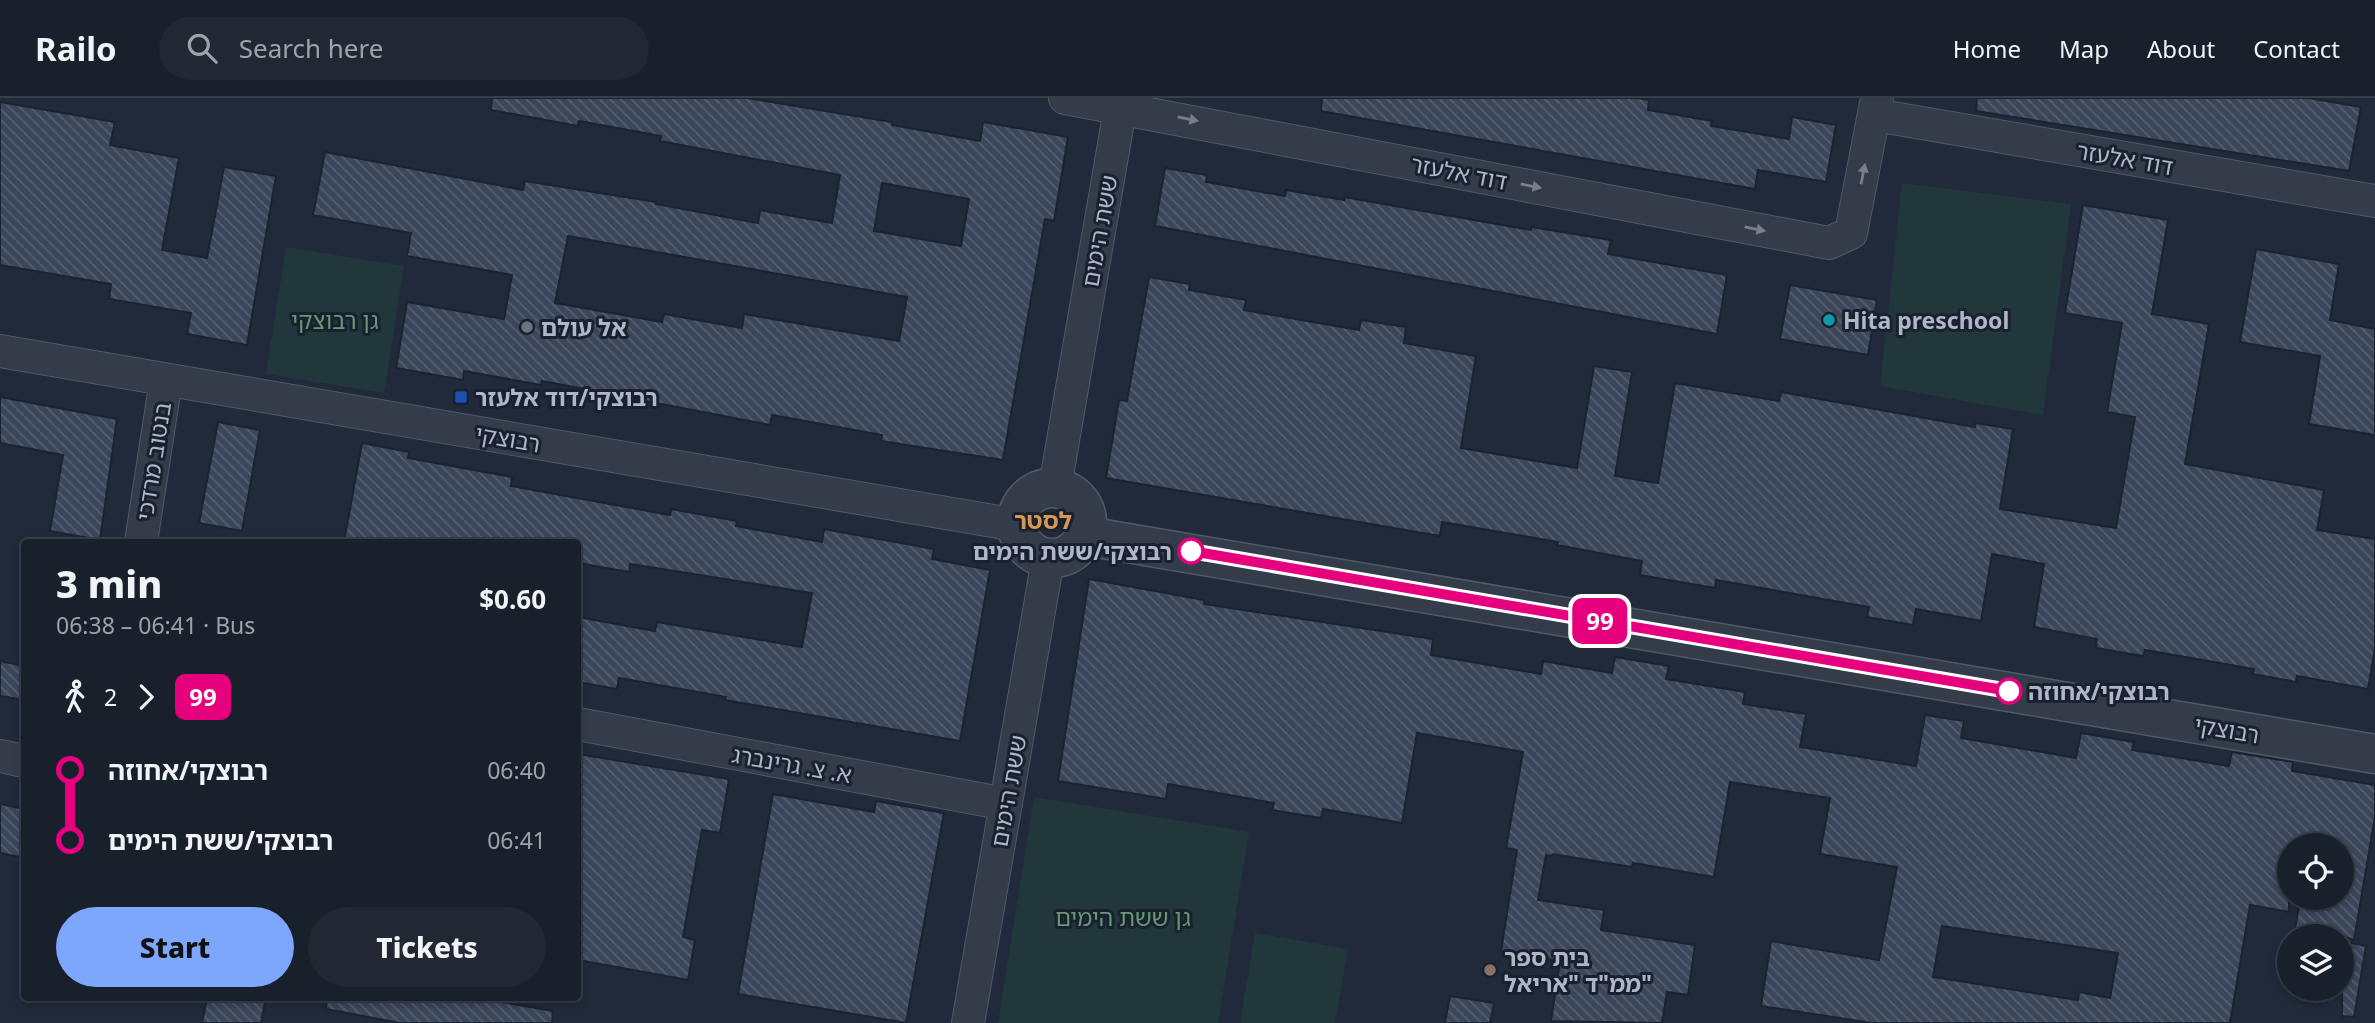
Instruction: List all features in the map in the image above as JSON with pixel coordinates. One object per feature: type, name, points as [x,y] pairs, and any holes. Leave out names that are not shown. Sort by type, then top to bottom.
[{"type":"street","name":"דוד אלעזר","points":[[1065,98],[1121,102],[1829,243],[1851,233],[1876,107],[2375,201]]},
{"type":"street","name":"ששת הימים","points":[[1055,487],[1121,102]]},
{"type":"street","name":"רבוצקי","points":[[0,351],[1016,525]]},
{"type":"street","name":"בנטוב מרדכי","points":[[141,539],[166,380]]},
{"type":"street","points":[[1055,487],[1077,497],[1086,511],[1086,536],[1068,555],[1048,559],[1026,547],[1016,525],[1020,507],[1027,497],[1043,488],[1055,487]]},
{"type":"street","name":"רבוצקי","points":[[1086,536],[1183,550],[2375,754]]},
{"type":"street","name":"ששת הימים","points":[[968,1023],[1048,559]]},
{"type":"street","name":"א. צ. גרינברג","points":[[581,725],[1006,804]]},
{"type":"street","points":[[0,756],[21,760]]},
{"type":"green space","points":[[1902,183],[2071,204],[2043,415],[1880,386]]},
{"type":"green space","name":"גן רבוצקי","points":[[286,247],[404,266],[384,393],[266,374]]},
{"type":"green space","name":"גן ששת הימים","points":[[1034,797],[1249,832],[1218,1023],[998,1023]]},
{"type":"green space","points":[[1255,933],[1348,949],[1335,1023],[1240,1023]]},
{"type":"building","points":[[492,98],[747,98],[892,122],[892,125],[980,141],[983,122],[1068,137],[1054,221],[1045,219],[1003,460],[881,441],[882,435],[772,415],[770,425],[542,381],[541,385],[464,371],[463,380],[396,368],[407,302],[504,319],[512,275],[407,256],[411,233],[313,215],[325,152],[523,190],[525,181],[656,202],[758,223],[760,210],[832,223],[840,175],[660,141],[661,136],[579,121],[578,126],[491,110]],"holes":[[[882,183],[969,199],[961,246],[874,231]],[[568,236],[907,297],[899,341],[744,314],[742,328],[664,314],[662,322],[555,303]]]},
{"type":"building","points":[[1322,98],[1637,98],[1649,100],[1648,110],[1712,121],[1711,126],[1789,139],[1792,117],[1836,125],[1826,182],[1758,170],[1755,189],[1321,111]]},
{"type":"building","points":[[1977,98],[2309,98],[2361,107],[2349,171],[1976,111]]},
{"type":"building","points":[[0,102],[115,122],[110,145],[179,158],[162,250],[207,258],[224,167],[276,176],[247,345],[187,334],[191,313],[109,299],[111,284],[0,265]]},
{"type":"building","points":[[1165,168],[1207,175],[1206,182],[1285,196],[1286,190],[1344,200],[1344,197],[1531,230],[1531,227],[1611,240],[1608,254],[1727,275],[1717,334],[1155,226]]},
{"type":"building","points":[[2083,205],[2168,220],[2152,314],[2209,324],[2185,464],[2324,490],[2317,530],[2375,539],[2375,648],[2368,689],[2297,676],[2296,682],[2253,674],[2254,669],[2145,650],[2143,656],[2096,648],[2097,639],[2034,627],[2044,564],[1992,554],[1981,621],[1916,609],[1913,625],[1867,617],[1869,607],[1716,580],[1715,588],[1640,575],[1642,561],[1557,545],[1558,542],[1442,522],[1440,536],[1106,478],[1119,400],[1127,401],[1149,277],[1190,284],[1189,290],[1246,300],[1244,310],[1359,330],[1361,320],[1406,327],[1404,343],[1476,356],[1461,448],[1577,468],[1594,366],[1632,372],[1615,476],[1658,483],[1675,383],[1779,401],[1781,392],[1975,427],[1976,423],[2013,429],[2000,509],[2116,528],[2135,417],[2107,412],[2122,323],[2065,313]]},
{"type":"building","points":[[2256,249],[2339,264],[2330,320],[2375,329],[2375,435],[2309,424],[2320,356],[2240,342]]},
{"type":"building","name":"Hita preschool","points":[[1790,285],[1877,300],[1868,355],[1780,339]]},
{"type":"building","points":[[0,397],[117,419],[100,539],[50,531],[63,455],[0,443]]},
{"type":"building","points":[[218,422],[260,430],[242,531],[199,523]]},
{"type":"building","points":[[362,443],[409,452],[408,458],[512,477],[511,486],[670,515],[671,509],[737,521],[736,526],[822,542],[824,529],[934,549],[932,559],[990,570],[960,741],[725,700],[726,697],[619,678],[617,689],[581,683],[581,618],[655,631],[657,622],[802,647],[812,593],[630,564],[629,572],[581,564],[581,539],[345,539]]},
{"type":"building","points":[[1089,579],[1204,600],[1204,604],[1433,639],[1431,655],[1541,674],[1543,661],[1612,673],[1615,657],[1669,666],[1666,679],[1745,692],[1743,704],[1806,714],[1800,747],[1916,766],[1925,715],[1964,721],[1961,738],[2076,758],[2081,733],[2134,742],[2132,750],[2229,766],[2232,752],[2293,762],[2292,771],[2375,785],[2375,817],[2354,940],[2354,924],[2296,924],[2298,910],[2354,910],[2354,833],[2277,833],[2277,910],[2250,905],[2230,1023],[1872,1023],[1761,1006],[1771,941],[1879,960],[1897,867],[1820,854],[1830,798],[1730,782],[1714,877],[1633,863],[1632,867],[1546,855],[1538,900],[1604,910],[1601,930],[1695,945],[1688,995],[1667,992],[1662,1023],[1551,1021],[1560,961],[1501,951],[1517,850],[1506,848],[1523,752],[1417,733],[1402,823],[1323,809],[1321,818],[1272,810],[1274,803],[1168,784],[1166,799],[1058,781]],"holes":[[[1942,926],[2118,953],[2110,998],[2079,992],[2078,1000],[1933,977]]]},
{"type":"building","points":[[0,661],[21,665],[21,700],[0,696]]},
{"type":"building","points":[[581,754],[729,779],[720,833],[702,830],[683,937],[695,940],[688,980],[581,961]]},
{"type":"building","points":[[773,794],[874,812],[876,801],[944,813],[906,1023],[738,994]]},
{"type":"building","points":[[0,804],[21,808],[21,857],[0,853]]},
{"type":"building","points":[[2354,944],[2366,946],[2354,1017],[2342,1016],[2342,1001],[2354,1001]]},
{"type":"building","points":[[1450,996],[1494,1003],[1490,1023],[1445,1023]]},
{"type":"building","points":[[206,1001],[265,1001],[261,1023],[202,1023]]},
{"type":"building","points":[[327,1001],[495,1001],[553,1011],[552,1023],[400,1023],[326,1009]]},
{"type":"bus line","name":"99","points":[[1191,551],[2009,691]]},
{"type":"place","name":"Hita preschool","points":[[1829,320]]},
{"type":"place","name":"אל עולם","points":[[527,327]]},
{"type":"place","name":"רבוצקי/דוד אלעזר","points":[[461,397]]},
{"type":"place","name":"רבוצקי/ששת הימים","points":[[1191,551]]},
{"type":"place","name":"רבוצקי/אחוזה","points":[[2009,691]]},
{"type":"place","name":"בית ספר ממ\"ד \"אריאל\"","points":[[1490,970]]},
{"type":"district","name":"לסטר","points":[[1043,519]]}]
